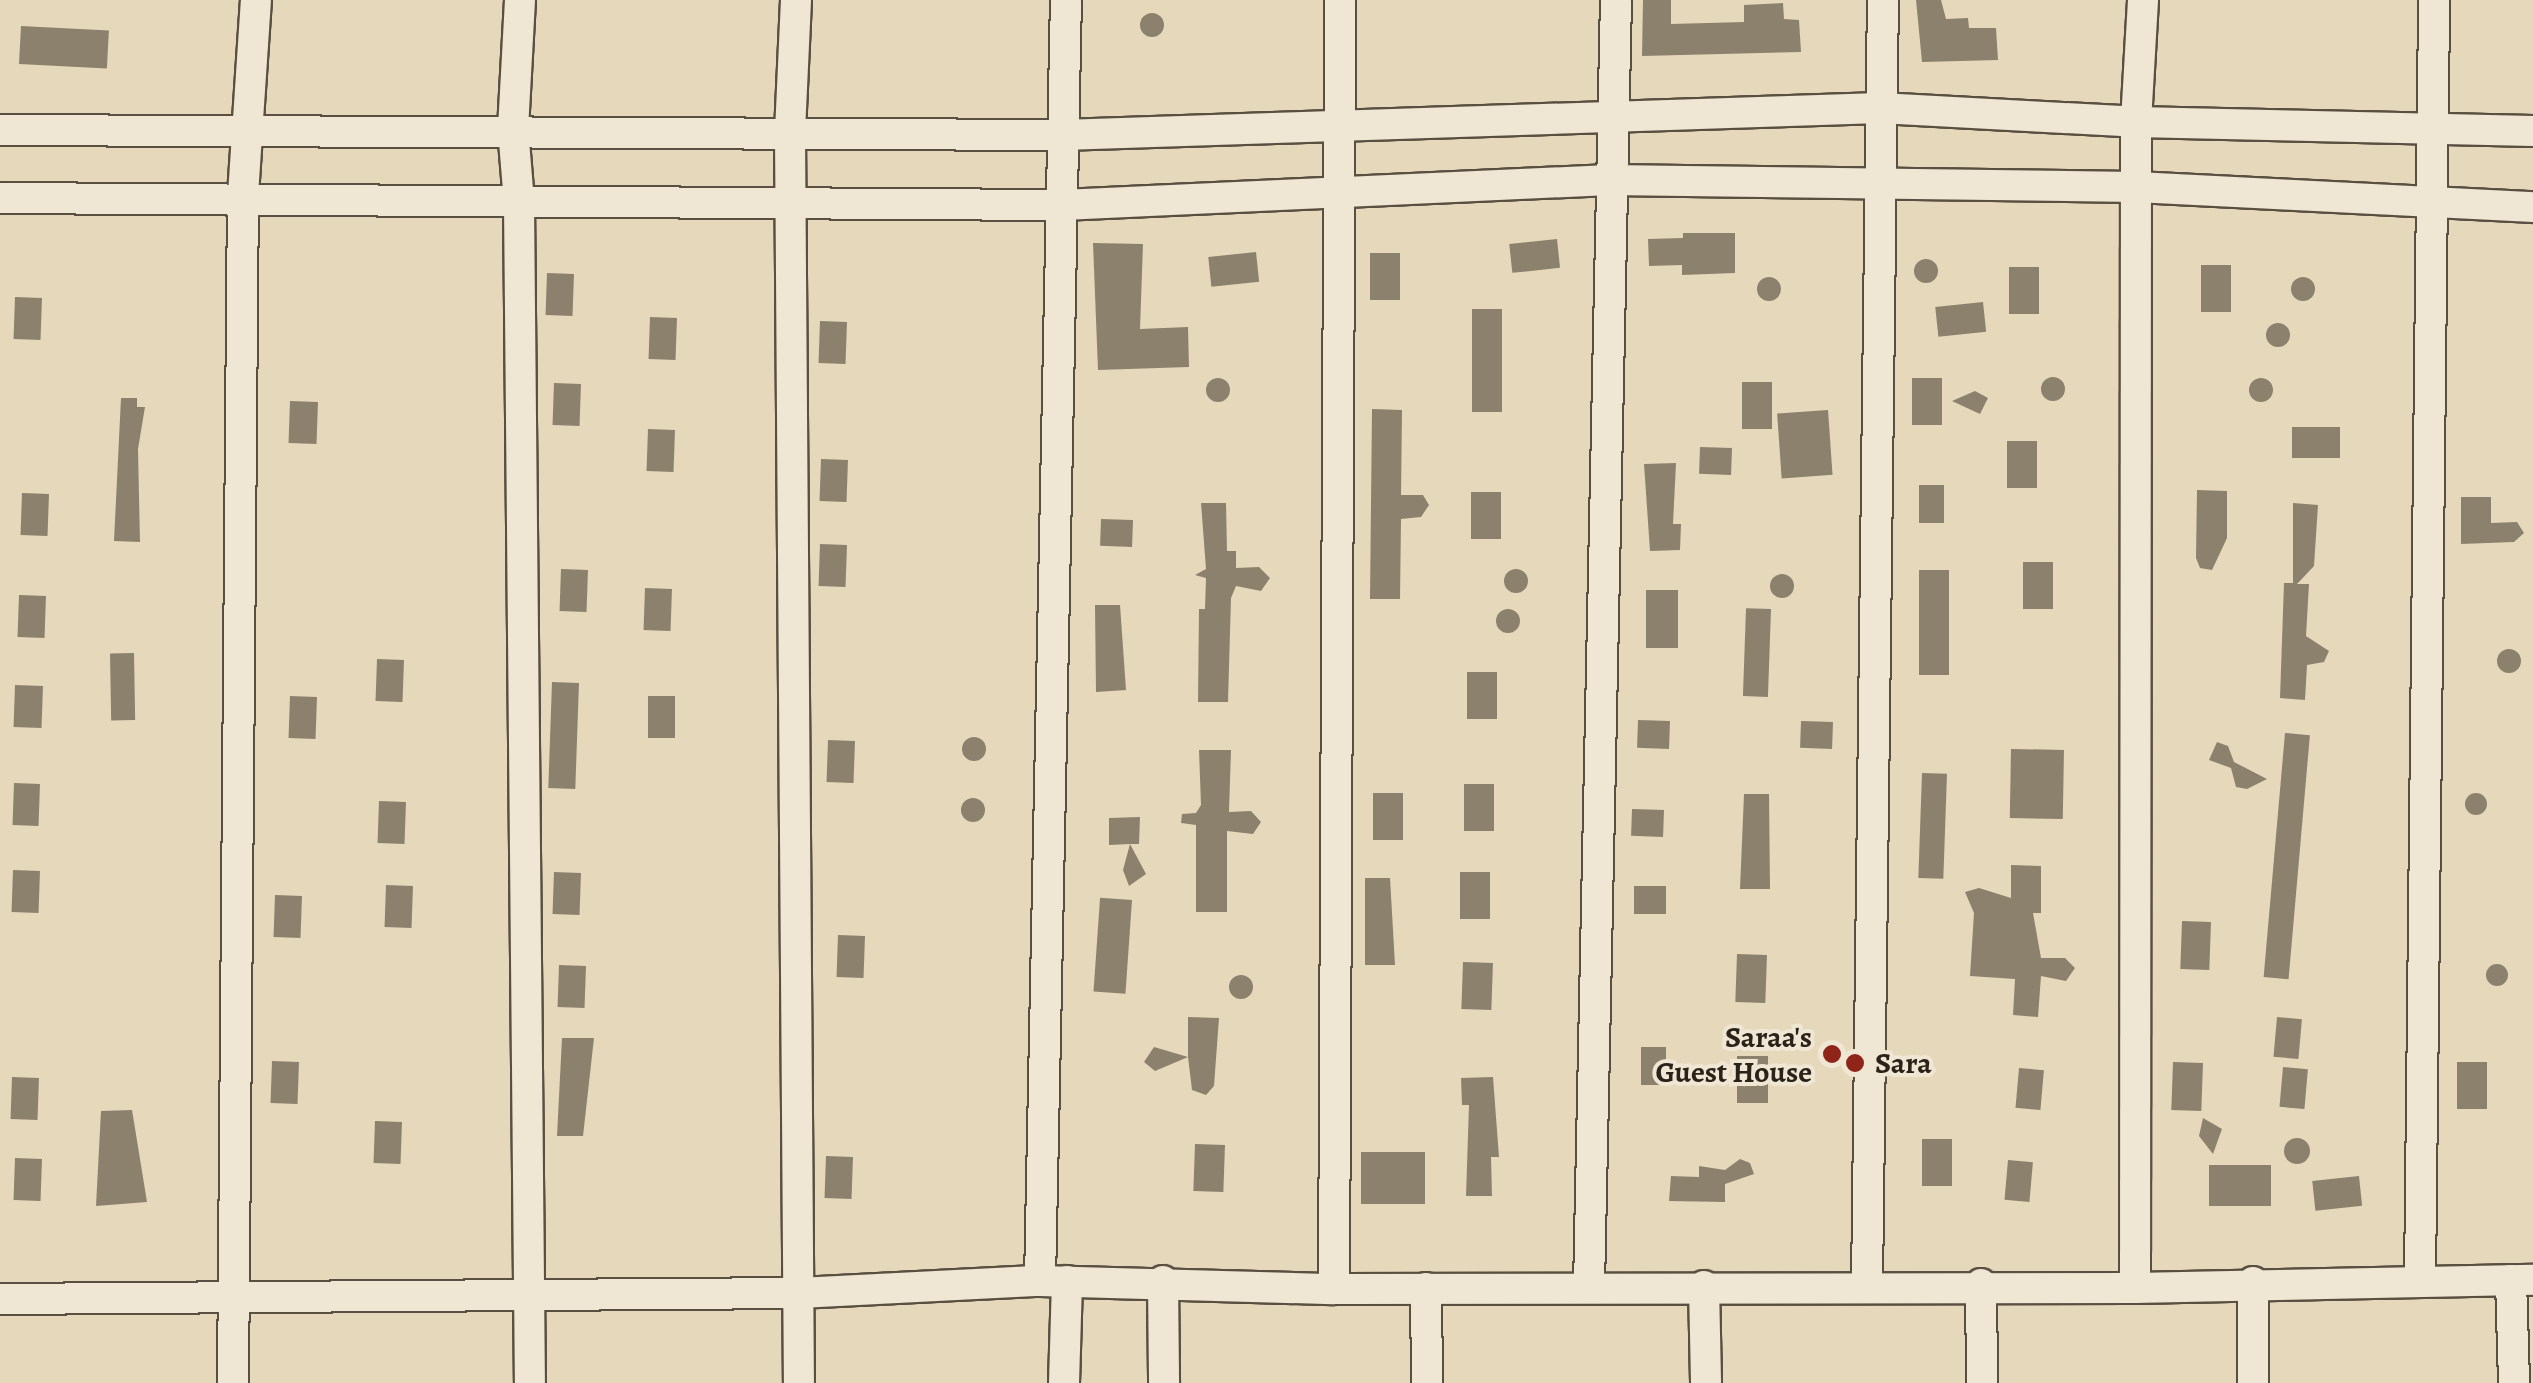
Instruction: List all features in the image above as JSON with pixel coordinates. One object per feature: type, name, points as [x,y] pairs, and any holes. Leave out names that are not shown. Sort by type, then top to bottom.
[{"type":"street","points":[[234,1383],[243,195],[256,0]]},
{"type":"street","points":[[520,0],[513,129],[519,202],[530,1383]]},
{"type":"street","points":[[796,0],[790,206],[799,1383]]},
{"type":"street","points":[[1064,1383],[1053,1281],[1066,0]]},
{"type":"street","points":[[1334,1289],[1343,194],[1335,125],[1340,0]]},
{"type":"street","points":[[1588,1287],[1609,180],[1616,0]]},
{"type":"street","points":[[1867,1285],[1884,0]]},
{"type":"street","points":[[2135,1288],[2136,122],[2143,0]]},
{"type":"street","points":[[2420,1281],[2429,130],[2434,0]]},
{"type":"street","points":[[0,130],[246,134],[513,129],[1062,135],[1612,120],[1880,108],[2136,122],[2533,131]]},
{"type":"street","points":[[0,198],[243,195],[790,206],[1062,206],[1609,180],[1883,187],[2136,186],[2533,207]]},
{"type":"street","points":[[0,1300],[799,1293],[1053,1281],[1334,1289],[1981,1284],[2135,1288],[2253,1282],[2522,1280],[2514,1383]]},
{"type":"street","points":[[1163,1282],[1164,1383]]},
{"type":"street","points":[[2253,1282],[2253,1383]]},
{"type":"street","points":[[1981,1284],[1982,1383]]},
{"type":"street","points":[[1704,1286],[1706,1383]]},
{"type":"street","points":[[1426,1288],[1428,1383]]},
{"type":"building","points":[[1643,0],[1671,0],[1671,24],[1744,22],[1744,5],[1783,3],[1784,19],[1799,20],[1801,52],[1642,56]]},
{"type":"building","points":[[1916,0],[1941,0],[1946,19],[1968,18],[1969,28],[1996,28],[1998,60],[1922,62]]},
{"type":"building","points":[[1152,13],[1164,25],[1152,37],[1140,25]]},
{"type":"building","points":[[21,26],[109,31],[107,69],[19,64]]},
{"type":"building","points":[[1683,233],[1735,233],[1735,273],[1682,275],[1682,265],[1649,266],[1648,239],[1683,238]]},
{"type":"building","points":[[1557,239],[1560,268],[1512,273],[1509,244]]},
{"type":"building","points":[[1093,243],[1143,244],[1140,329],[1188,327],[1189,367],[1098,370]]},
{"type":"building","points":[[1256,252],[1259,282],[1211,287],[1208,257]]},
{"type":"building","points":[[1370,253],[1400,253],[1400,300],[1370,300]]},
{"type":"building","points":[[1926,259],[1935,262],[1935,280],[1926,283],[1917,280],[1914,271],[1917,262]]},
{"type":"building","points":[[2201,265],[2231,265],[2231,312],[2201,312]]},
{"type":"building","points":[[2009,267],[2039,267],[2039,314],[2009,314]]},
{"type":"building","points":[[547,273],[574,274],[573,316],[546,315]]},
{"type":"building","points":[[1769,277],[1778,280],[1778,298],[1769,301],[1760,298],[1757,289],[1760,280]]},
{"type":"building","points":[[2303,277],[2315,289],[2303,301],[2291,289]]},
{"type":"building","points":[[15,297],[42,298],[41,340],[14,339]]},
{"type":"building","points":[[1983,302],[1986,332],[1938,337],[1935,307]]},
{"type":"building","points":[[1472,309],[1502,309],[1502,412],[1472,412]]},
{"type":"building","points":[[650,317],[677,318],[676,360],[649,359]]},
{"type":"building","points":[[820,321],[847,322],[846,364],[819,363]]},
{"type":"building","points":[[2278,323],[2290,335],[2278,347],[2266,335]]},
{"type":"building","points":[[2053,377],[2065,389],[2053,401],[2041,389]]},
{"type":"building","points":[[1218,378],[1230,390],[1218,402],[1206,390]]},
{"type":"building","points":[[1912,378],[1942,378],[1942,425],[1912,425]]},
{"type":"building","points":[[2261,378],[2273,390],[2261,402],[2249,390]]},
{"type":"building","points":[[1742,382],[1772,382],[1772,429],[1742,429]]},
{"type":"building","points":[[554,383],[581,384],[580,426],[553,425]]},
{"type":"building","points":[[1975,391],[1988,398],[1980,414],[1952,401]]},
{"type":"building","points":[[121,398],[137,398],[137,407],[145,407],[138,449],[140,542],[114,541]]},
{"type":"building","points":[[290,401],[318,402],[317,444],[289,443]]},
{"type":"building","points":[[1372,409],[1402,410],[1401,495],[1423,495],[1429,505],[1421,517],[1401,519],[1400,599],[1370,599]]},
{"type":"building","points":[[1828,410],[1833,475],[1782,478],[1777,414]]},
{"type":"building","points":[[2292,427],[2340,427],[2340,458],[2292,458]]},
{"type":"building","points":[[648,429],[675,430],[674,472],[647,471]]},
{"type":"building","points":[[2007,441],[2037,441],[2037,488],[2007,488]]},
{"type":"building","points":[[1700,447],[1732,448],[1731,475],[1699,474]]},
{"type":"building","points":[[821,459],[848,460],[847,502],[820,501]]},
{"type":"building","points":[[1676,463],[1673,524],[1681,524],[1680,550],[1650,551],[1644,464]]},
{"type":"building","points":[[1919,485],[1944,485],[1944,523],[1919,523]]},
{"type":"building","points":[[2197,490],[2227,491],[2227,538],[2212,570],[2200,568],[2196,558]]},
{"type":"building","points":[[1471,492],[1501,492],[1501,539],[1471,539]]},
{"type":"building","points":[[22,493],[49,494],[48,536],[21,535]]},
{"type":"building","points":[[2461,497],[2491,497],[2491,523],[2517,522],[2524,533],[2514,542],[2461,544]]},
{"type":"building","points":[[1201,503],[1226,503],[1227,551],[1236,551],[1236,568],[1259,567],[1270,578],[1261,591],[1236,586],[1231,598],[1228,702],[1198,702],[1199,609],[1205,609],[1206,578],[1195,575],[1206,569]]},
{"type":"building","points":[[2293,503],[2318,505],[2314,566],[2297,584],[2309,584],[2306,636],[2329,651],[2324,662],[2307,665],[2305,700],[2280,698],[2284,583],[2293,583]]},
{"type":"building","points":[[1101,519],[1133,520],[1132,547],[1100,546]]},
{"type":"building","points":[[820,544],[847,545],[846,587],[819,586]]},
{"type":"building","points":[[2023,562],[2053,562],[2053,609],[2023,609]]},
{"type":"building","points":[[561,569],[588,570],[587,612],[560,611]]},
{"type":"building","points":[[1516,569],[1525,572],[1525,590],[1516,593],[1507,590],[1504,581],[1507,572]]},
{"type":"building","points":[[1919,570],[1949,570],[1949,675],[1919,675]]},
{"type":"building","points":[[1782,574],[1791,577],[1791,595],[1782,598],[1773,595],[1770,586],[1773,577]]},
{"type":"building","points":[[645,588],[672,589],[671,631],[644,630]]},
{"type":"building","points":[[1646,590],[1678,590],[1678,648],[1646,648]]},
{"type":"building","points":[[19,595],[46,596],[45,638],[18,637]]},
{"type":"building","points":[[1095,605],[1120,605],[1126,690],[1096,692]]},
{"type":"building","points":[[1746,608],[1771,609],[1768,697],[1743,696]]},
{"type":"building","points":[[1503,609],[1513,609],[1520,621],[1513,633],[1503,633],[1496,626],[1496,616]]},
{"type":"building","points":[[2509,649],[2521,661],[2509,673],[2497,661]]},
{"type":"building","points":[[110,653],[134,653],[135,720],[111,720]]},
{"type":"building","points":[[377,659],[404,660],[403,702],[376,701]]},
{"type":"building","points":[[1467,672],[1497,672],[1497,719],[1467,719]]},
{"type":"building","points":[[552,682],[579,683],[575,789],[548,788]]},
{"type":"building","points":[[15,685],[43,686],[42,728],[14,727]]},
{"type":"building","points":[[290,696],[317,697],[316,739],[289,738]]},
{"type":"building","points":[[648,696],[675,696],[675,738],[648,738]]},
{"type":"building","points":[[1638,720],[1670,721],[1669,749],[1637,748]]},
{"type":"building","points":[[1801,721],[1833,722],[1832,749],[1800,748]]},
{"type":"building","points":[[2285,733],[2310,735],[2289,979],[2264,977]]},
{"type":"building","points":[[974,737],[986,749],[974,761],[962,749]]},
{"type":"building","points":[[828,740],[855,741],[854,783],[827,782]]},
{"type":"building","points":[[2217,742],[2228,746],[2234,762],[2267,779],[2247,789],[2236,787],[2231,768],[2209,760]]},
{"type":"building","points":[[2011,749],[2064,750],[2063,819],[2010,818]]},
{"type":"building","points":[[1199,750],[1231,750],[1229,812],[1251,811],[1261,822],[1253,834],[1227,831],[1227,912],[1196,912],[1196,825],[1181,823],[1182,814],[1196,813],[1201,805]]},
{"type":"building","points":[[1922,773],[1947,774],[1943,879],[1918,878]]},
{"type":"building","points":[[14,783],[40,784],[39,826],[13,825]]},
{"type":"building","points":[[1464,784],[1494,784],[1494,831],[1464,831]]},
{"type":"building","points":[[1373,793],[1403,793],[1403,840],[1373,840]]},
{"type":"building","points":[[2476,793],[2484,796],[2484,812],[2476,815],[2468,812],[2465,804],[2468,796]]},
{"type":"building","points":[[1744,794],[1769,794],[1770,889],[1740,889]]},
{"type":"building","points":[[973,798],[985,810],[973,822],[961,810]]},
{"type":"building","points":[[379,801],[406,802],[405,844],[378,843]]},
{"type":"building","points":[[1632,809],[1664,810],[1663,837],[1631,836]]},
{"type":"building","points":[[1140,817],[1139,844],[1109,845],[1109,818]]},
{"type":"building","points":[[1130,844],[1146,874],[1129,886],[1123,870]]},
{"type":"building","points":[[2011,865],[2041,866],[2041,913],[2033,913],[2041,958],[2065,958],[2075,968],[2066,981],[2041,976],[2038,1017],[2013,1015],[2015,979],[1970,976],[1974,913],[1965,892],[1979,888],[2011,898]]},
{"type":"building","points":[[13,870],[40,871],[39,913],[12,912]]},
{"type":"building","points":[[554,872],[581,873],[580,915],[553,914]]},
{"type":"building","points":[[1460,872],[1490,872],[1490,919],[1460,919]]},
{"type":"building","points":[[1365,878],[1390,878],[1395,965],[1365,965]]},
{"type":"building","points":[[386,885],[413,886],[412,928],[385,927]]},
{"type":"building","points":[[1634,886],[1666,886],[1666,914],[1634,914]]},
{"type":"building","points":[[275,895],[302,896],[301,938],[274,937]]},
{"type":"building","points":[[1100,898],[1132,900],[1125,994],[1094,992]]},
{"type":"building","points":[[2182,921],[2211,922],[2209,970],[2180,969]]},
{"type":"building","points":[[838,935],[865,936],[864,978],[837,977]]},
{"type":"building","points":[[1737,954],[1767,955],[1765,1003],[1735,1002]]},
{"type":"building","points":[[1463,962],[1493,963],[1491,1010],[1461,1009]]},
{"type":"building","points":[[2497,964],[2505,967],[2505,983],[2497,986],[2489,983],[2486,975],[2489,967]]},
{"type":"building","points":[[559,965],[586,966],[585,1008],[558,1007]]},
{"type":"building","points":[[1241,975],[1253,987],[1241,999],[1229,987]]},
{"type":"building","points":[[1188,1017],[1219,1018],[1214,1086],[1206,1095],[1192,1090]]},
{"type":"building","points":[[2277,1017],[2302,1019],[2298,1059],[2274,1057]]},
{"type":"building","points":[[562,1038],[594,1038],[583,1136],[557,1136]]},
{"type":"building","points":[[1154,1047],[1188,1057],[1155,1071],[1144,1062]]},
{"type":"building","points":[[1641,1047],[1666,1047],[1666,1085],[1641,1085]]},
{"type":"building","points":[[1737,1056],[1768,1056],[1768,1103],[1737,1103]]},
{"type":"building","points":[[272,1061],[299,1062],[298,1104],[271,1103]]},
{"type":"building","points":[[2173,1062],[2203,1063],[2201,1111],[2171,1110]]},
{"type":"building","points":[[2457,1062],[2487,1062],[2487,1109],[2457,1109]]},
{"type":"building","points":[[2283,1067],[2308,1069],[2304,1109],[2280,1107]]},
{"type":"building","points":[[2019,1068],[2044,1070],[2040,1110],[2016,1108]]},
{"type":"building","points":[[12,1077],[39,1078],[38,1120],[11,1119]]},
{"type":"building","points":[[1493,1077],[1499,1157],[1491,1157],[1492,1196],[1466,1196],[1469,1105],[1462,1105],[1461,1078]]},
{"type":"building","points":[[132,1110],[147,1202],[96,1206],[101,1111]]},
{"type":"building","points":[[2203,1118],[2222,1129],[2213,1154],[2199,1136]]},
{"type":"building","points":[[375,1121],[402,1122],[401,1164],[374,1163]]},
{"type":"building","points":[[2297,1138],[2306,1142],[2310,1151],[2306,1160],[2297,1164],[2288,1160],[2284,1151],[2288,1142]]},
{"type":"building","points":[[1922,1139],[1952,1139],[1952,1186],[1922,1186]]},
{"type":"building","points":[[1195,1144],[1225,1145],[1223,1192],[1193,1191]]},
{"type":"building","points":[[1361,1152],[1425,1152],[1425,1204],[1361,1204]]},
{"type":"building","points":[[826,1156],[853,1157],[852,1199],[825,1198]]},
{"type":"building","points":[[15,1158],[42,1159],[41,1201],[14,1200]]},
{"type":"building","points":[[1740,1159],[1750,1163],[1754,1174],[1725,1184],[1725,1202],[1669,1201],[1671,1176],[1699,1177],[1699,1166],[1725,1170]]},
{"type":"building","points":[[2008,1160],[2033,1162],[2029,1202],[2005,1200]]},
{"type":"building","points":[[2209,1165],[2271,1165],[2271,1206],[2209,1206]]},
{"type":"building","points":[[2359,1176],[2362,1206],[2315,1211],[2312,1181]]},
{"type":"place","name":"Saraa's Guest House","points":[[1832,1054]]},
{"type":"place","name":"Sara","points":[[1855,1063]]}]
